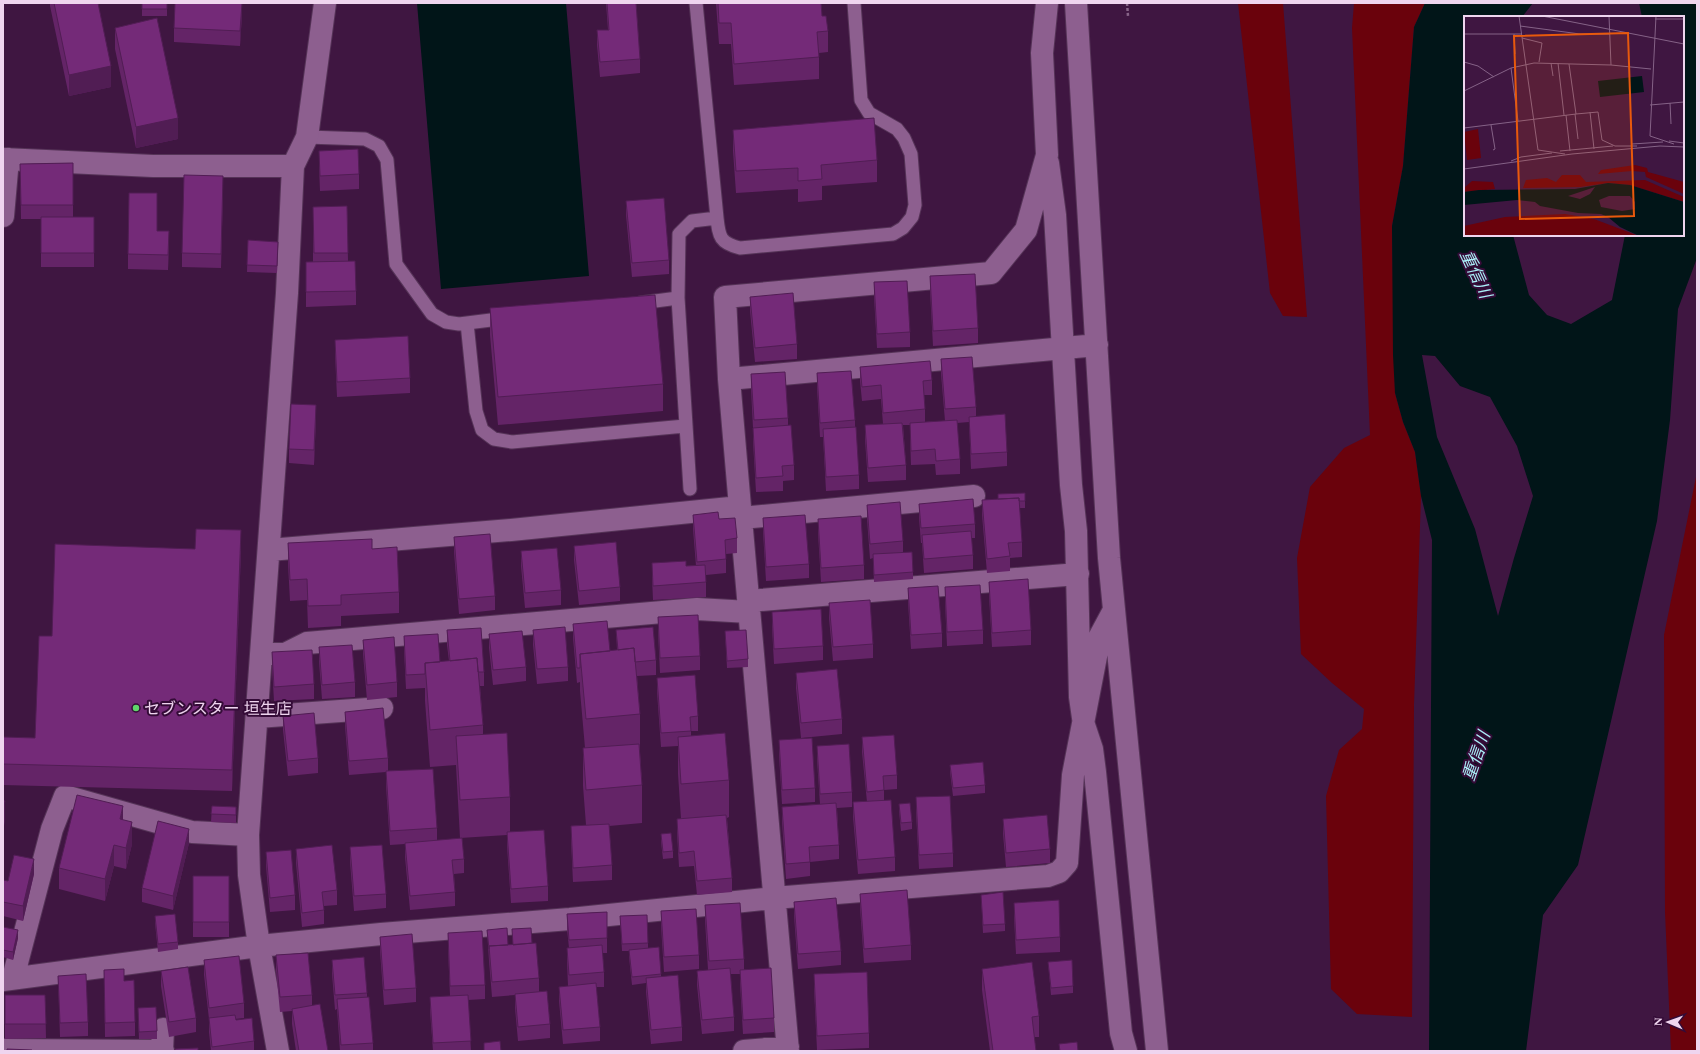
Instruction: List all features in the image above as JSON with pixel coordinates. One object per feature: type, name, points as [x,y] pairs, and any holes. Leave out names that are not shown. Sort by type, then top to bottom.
[{"type":"street","points":[[278,1051],[259,946],[249,874],[248,835],[287,293],[293,166],[307,138],[325,3]]},
{"type":"street","points":[[1033,3],[1042,53],[1047,155],[1055,215],[1071,485],[1076,531],[1080,697],[1084,725],[1092,749],[1095,772],[1121,1033],[1126,1051]]},
{"type":"street","points":[[1042,53],[1047,3]]},
{"type":"street","points":[[1076,3],[1109,558],[1157,1051]]},
{"type":"street","points":[[744,1051],[788,1049],[740,512],[729,379],[725,297],[991,273],[1026,230],[1047,155]]},
{"type":"street","points":[[3,216],[5,159],[153,166],[293,166]]},
{"type":"street","points":[[729,379],[1097,345]]},
{"type":"street","points":[[269,550],[740,512],[974,496]]},
{"type":"street","points":[[262,654],[285,654],[307,643],[748,606],[1078,574]]},
{"type":"street","points":[[248,835],[192,832],[65,796],[52,829],[8,979],[259,946],[382,934],[570,919],[774,898],[1048,876],[1059,872],[1067,863],[1073,775],[1084,725],[1100,636],[1114,610]]},
{"type":"street","points":[[257,717],[382,708]]},
{"type":"street","points":[[3,1050],[163,1044]]},
{"type":"lane","points":[[696,3],[719,236],[727,245],[740,248],[893,234],[903,228],[912,217],[915,205],[911,154],[904,138],[897,129],[869,113],[861,100],[854,3]]},
{"type":"lane","points":[[307,138],[365,139],[379,146],[387,160],[396,264],[432,314],[446,322],[467,323],[522,317]]},
{"type":"lane","points":[[690,489],[678,298],[679,234],[692,221],[717,218]]},
{"type":"lane","points":[[631,304],[678,298]]},
{"type":"lane","points":[[467,323],[476,411],[482,430],[494,439],[512,442],[685,426]]},
{"type":"path","points":[[1127,3],[1128,16]]},
{"type":"shaded area","points":[[1238,3],[1283,3],[1307,317],[1283,316],[1270,293]]},
{"type":"shaded area","points":[[1354,3],[1425,3],[1414,27],[1403,166],[1392,226],[1395,393],[1403,422],[1415,452],[1421,496],[1414,705],[1412,1017],[1357,1014],[1331,989],[1326,796],[1339,750],[1362,729],[1364,709],[1332,683],[1301,654],[1297,558],[1310,487],[1344,448],[1370,435],[1352,28]]},
{"type":"shaded area","points":[[1697,472],[1697,1051],[1671,1051],[1665,912],[1664,635]]},
{"type":"water","points":[[417,3],[566,3],[589,276],[441,289]]},
{"type":"water","name":"重信川","points":[[1425,3],[1533,3],[1523,16],[1464,16],[1464,236],[1513,236],[1529,295],[1547,315],[1571,324],[1612,300],[1625,236],[1684,236],[1684,16],[1642,16],[1639,3],[1697,3],[1697,258],[1678,309],[1670,420],[1657,521],[1578,865],[1543,915],[1526,1051],[1429,1051],[1432,540],[1421,496],[1415,452],[1403,422],[1395,393],[1393,355],[1392,226],[1403,166],[1414,27]],"holes":[[[1422,355],[1435,356],[1460,386],[1490,397],[1517,446],[1533,496],[1498,616],[1475,529],[1437,437]]]},
{"type":"building","points":[[54,3],[98,3],[111,66],[69,75]]},
{"type":"building","points":[[142,3],[167,3],[167,9],[142,9]]},
{"type":"building","points":[[175,3],[242,3],[240,31],[174,28]]},
{"type":"building","points":[[607,3],[636,3],[640,59],[600,62],[597,30],[609,30]]},
{"type":"building","points":[[718,3],[821,3],[822,16],[826,16],[828,31],[817,32],[819,57],[734,64],[731,23],[719,23]]},
{"type":"building","points":[[157,18],[178,118],[136,127],[115,28]]},
{"type":"building","points":[[874,118],[877,160],[821,165],[822,179],[798,181],[798,168],[736,171],[733,130]]},
{"type":"building","points":[[358,149],[359,174],[320,176],[319,151]]},
{"type":"building","points":[[73,163],[73,205],[21,205],[20,164]]},
{"type":"building","points":[[184,175],[223,176],[221,254],[182,253]]},
{"type":"building","points":[[129,193],[157,193],[157,231],[169,231],[168,255],[128,254]]},
{"type":"building","points":[[664,198],[669,260],[632,263],[626,201]]},
{"type":"building","points":[[347,206],[348,253],[314,253],[313,207]]},
{"type":"building","points":[[41,217],[94,217],[94,253],[41,253]]},
{"type":"building","points":[[248,240],[278,242],[277,266],[247,265]]},
{"type":"building","points":[[355,261],[356,291],[306,292],[306,262]]},
{"type":"building","points":[[975,274],[978,328],[933,331],[930,276]]},
{"type":"building","points":[[907,281],[910,332],[877,334],[874,282]]},
{"type":"building","points":[[793,293],[797,344],[755,348],[750,297]]},
{"type":"building","points":[[655,295],[663,384],[498,397],[490,308]]},
{"type":"building","points":[[408,336],[410,378],[337,382],[335,340]]},
{"type":"building","points":[[972,357],[976,407],[945,409],[941,359]]},
{"type":"building","points":[[930,361],[932,380],[923,381],[925,409],[883,413],[881,385],[862,387],[860,367]]},
{"type":"building","points":[[851,371],[855,420],[820,423],[817,373]]},
{"type":"building","points":[[785,372],[788,418],[754,420],[751,374]]},
{"type":"building","points":[[291,404],[316,405],[314,450],[289,449]]},
{"type":"building","points":[[1005,414],[1007,452],[971,454],[969,417]]},
{"type":"building","points":[[957,420],[960,459],[936,461],[935,449],[911,451],[910,423]]},
{"type":"building","points":[[902,423],[906,465],[868,468],[865,425]]},
{"type":"building","points":[[791,425],[794,465],[782,466],[783,476],[756,478],[753,428]]},
{"type":"building","points":[[856,427],[859,475],[826,477],[823,429]]},
{"type":"building","points":[[1025,493],[1025,501],[1019,501],[1019,498],[998,499],[998,494]]},
{"type":"building","points":[[1019,498],[1022,542],[1008,543],[1010,556],[987,559],[982,500]]},
{"type":"building","points":[[973,499],[975,524],[921,528],[919,504]]},
{"type":"building","points":[[900,502],[903,541],[870,544],[867,505]]},
{"type":"building","points":[[718,512],[719,519],[735,518],[737,538],[725,540],[726,559],[697,562],[693,515]]},
{"type":"building","points":[[805,515],[809,564],[766,567],[763,518]]},
{"type":"building","points":[[861,516],[864,565],[821,568],[818,519]]},
{"type":"building","name":"セブンスター 垣生店","points":[[196,529],[241,530],[232,770],[3,764],[3,737],[35,738],[39,636],[52,636],[55,544],[195,549]]},
{"type":"building","points":[[971,531],[973,555],[924,559],[922,535]]},
{"type":"building","points":[[490,534],[495,596],[459,599],[454,537]]},
{"type":"building","points":[[372,539],[372,549],[397,547],[399,592],[341,595],[341,605],[308,606],[307,579],[290,580],[288,543]]},
{"type":"building","points":[[616,542],[620,587],[579,591],[574,546]]},
{"type":"building","points":[[557,548],[561,590],[525,593],[521,551]]},
{"type":"building","points":[[912,552],[913,572],[874,575],[873,554]]},
{"type":"building","points":[[686,561],[686,566],[705,565],[706,582],[653,586],[652,563]]},
{"type":"building","points":[[1028,579],[1031,630],[992,633],[989,582]]},
{"type":"building","points":[[980,585],[983,630],[947,632],[945,587]]},
{"type":"building","points":[[938,586],[942,633],[911,635],[908,588]]},
{"type":"building","points":[[870,600],[873,644],[833,647],[829,603]]},
{"type":"building","points":[[821,609],[823,646],[774,649],[772,612]]},
{"type":"building","points":[[698,615],[700,656],[660,658],[658,617]]},
{"type":"building","points":[[607,621],[610,651],[580,654],[580,668],[577,668],[573,624]]},
{"type":"building","points":[[565,627],[568,667],[537,669],[533,630]]},
{"type":"building","points":[[653,627],[656,660],[635,662],[634,648],[618,650],[616,630]]},
{"type":"building","points":[[481,628],[484,672],[478,672],[477,658],[450,661],[447,630]]},
{"type":"building","points":[[746,630],[748,659],[727,661],[725,631]]},
{"type":"building","points":[[522,631],[526,667],[493,670],[489,634]]},
{"type":"building","points":[[438,634],[440,662],[425,663],[425,674],[406,675],[404,636]]},
{"type":"building","points":[[394,637],[397,682],[367,685],[363,640]]},
{"type":"building","points":[[352,645],[355,682],[322,685],[319,647]]},
{"type":"building","points":[[634,648],[640,714],[586,719],[580,654]]},
{"type":"building","points":[[312,650],[314,684],[274,687],[272,652]]},
{"type":"building","points":[[477,658],[483,725],[430,730],[425,663]]},
{"type":"building","points":[[837,669],[842,719],[801,723],[796,673]]},
{"type":"building","points":[[695,675],[698,716],[690,717],[691,731],[661,733],[657,678]]},
{"type":"building","points":[[383,708],[388,758],[349,761],[345,712]]},
{"type":"building","points":[[314,713],[318,758],[288,761],[283,716]]},
{"type":"building","points":[[507,733],[510,797],[460,800],[456,736]]},
{"type":"building","points":[[725,733],[729,780],[681,784],[678,737]]},
{"type":"building","points":[[894,735],[897,775],[883,776],[884,790],[867,792],[862,737]]},
{"type":"building","points":[[812,738],[815,788],[782,790],[779,740]]},
{"type":"building","points":[[639,744],[642,785],[586,790],[583,748]]},
{"type":"building","points":[[849,744],[852,792],[820,794],[817,746]]},
{"type":"building","points":[[983,762],[985,785],[953,788],[950,765]]},
{"type":"building","points":[[433,769],[437,828],[390,831],[386,771]]},
{"type":"building","points":[[77,795],[123,806],[120,819],[132,822],[126,848],[114,845],[105,879],[59,868]]},
{"type":"building","points":[[950,796],[953,853],[919,855],[916,797]]},
{"type":"building","points":[[891,800],[895,857],[858,860],[853,802]]},
{"type":"building","points":[[836,803],[839,845],[809,847],[810,862],[786,864],[782,807]]},
{"type":"building","points":[[910,803],[912,822],[901,823],[899,804]]},
{"type":"building","points":[[212,806],[236,807],[236,815],[211,814]]},
{"type":"building","points":[[726,815],[732,878],[697,881],[694,851],[679,853],[677,819]]},
{"type":"building","points":[[1047,815],[1050,849],[1006,853],[1003,819]]},
{"type":"building","points":[[158,821],[189,829],[173,896],[142,888]]},
{"type":"building","points":[[609,824],[612,865],[573,868],[571,826]]},
{"type":"building","points":[[544,830],[548,886],[511,889],[507,832]]},
{"type":"building","points":[[671,833],[673,851],[663,852],[661,834]]},
{"type":"building","points":[[462,838],[464,859],[452,860],[455,892],[410,896],[405,843]]},
{"type":"building","points":[[332,845],[337,890],[322,892],[324,910],[302,913],[296,849]]},
{"type":"building","points":[[382,845],[386,894],[354,896],[350,847]]},
{"type":"building","points":[[291,850],[295,895],[270,898],[266,852]]},
{"type":"building","points":[[14,855],[34,859],[23,906],[3,902],[3,880],[8,881]]},
{"type":"building","points":[[193,876],[229,876],[229,922],[193,922]]},
{"type":"building","points":[[907,890],[911,945],[864,949],[860,894]]},
{"type":"building","points":[[1003,892],[1005,924],[983,925],[981,895]]},
{"type":"building","points":[[836,898],[841,951],[798,954],[794,902]]},
{"type":"building","points":[[1059,900],[1060,937],[1016,940],[1014,903]]},
{"type":"building","points":[[740,903],[744,959],[709,961],[705,905]]},
{"type":"building","points":[[696,909],[699,955],[664,957],[661,911]]},
{"type":"building","points":[[607,912],[607,938],[569,940],[567,914]]},
{"type":"building","points":[[175,914],[178,942],[158,944],[155,916]]},
{"type":"building","points":[[647,915],[648,943],[622,944],[620,916]]},
{"type":"building","points":[[3,927],[18,930],[13,952],[3,950]]},
{"type":"building","points":[[507,928],[508,945],[489,946],[489,949],[487,930]]},
{"type":"building","points":[[531,928],[532,943],[513,945],[512,929]]},
{"type":"building","points":[[482,931],[485,985],[450,986],[448,933]]},
{"type":"building","points":[[412,934],[416,988],[384,990],[380,937]]},
{"type":"building","points":[[536,943],[539,978],[492,982],[489,946]]},
{"type":"building","points":[[602,945],[604,972],[569,975],[567,948]]},
{"type":"building","points":[[659,947],[661,974],[632,977],[629,950]]},
{"type":"building","points":[[308,953],[312,995],[280,997],[276,955]]},
{"type":"building","points":[[239,956],[244,1003],[209,1008],[204,960]]},
{"type":"building","points":[[364,957],[367,993],[335,995],[332,960]]},
{"type":"building","points":[[1072,960],[1073,986],[1051,988],[1048,962]]},
{"type":"building","points":[[1032,962],[1039,1016],[1032,1017],[1036,1051],[993,1051],[982,969]]},
{"type":"building","points":[[188,967],[196,1018],[169,1022],[161,971]]},
{"type":"building","points":[[730,968],[734,1017],[702,1020],[697,971]]},
{"type":"building","points":[[771,968],[774,1018],[743,1020],[740,970]]},
{"type":"building","points":[[124,969],[124,981],[134,980],[135,1022],[105,1023],[104,970]]},
{"type":"building","points":[[867,972],[869,1033],[817,1036],[814,974]]},
{"type":"building","points":[[86,974],[88,1022],[60,1023],[58,976]]},
{"type":"building","points":[[678,975],[682,1027],[651,1030],[646,978]]},
{"type":"building","points":[[596,983],[600,1027],[563,1030],[559,987]]},
{"type":"building","points":[[547,991],[550,1024],[518,1027],[515,994]]},
{"type":"building","points":[[5,995],[45,995],[46,1024],[5,1024]]},
{"type":"building","points":[[468,995],[471,1041],[433,1043],[430,997]]},
{"type":"building","points":[[369,997],[373,1043],[341,1045],[337,999]]},
{"type":"building","points":[[320,1004],[328,1051],[299,1051],[292,1009]]},
{"type":"building","points":[[156,1007],[157,1031],[139,1032],[138,1008]]},
{"type":"building","points":[[235,1015],[236,1020],[252,1018],[254,1041],[212,1047],[209,1018]]},
{"type":"building","points":[[500,1041],[501,1051],[484,1051],[484,1043]]},
{"type":"building","points":[[1077,1042],[1078,1051],[1060,1051],[1059,1044]]},
{"type":"building","points":[[198,1048],[198,1051],[175,1051],[175,1049]]},
{"type":"building","points":[[7,1049],[32,1050],[32,1051],[7,1051]]},
{"type":"place","name":"セブンスター 垣生店","points":[[136,708]]}]
